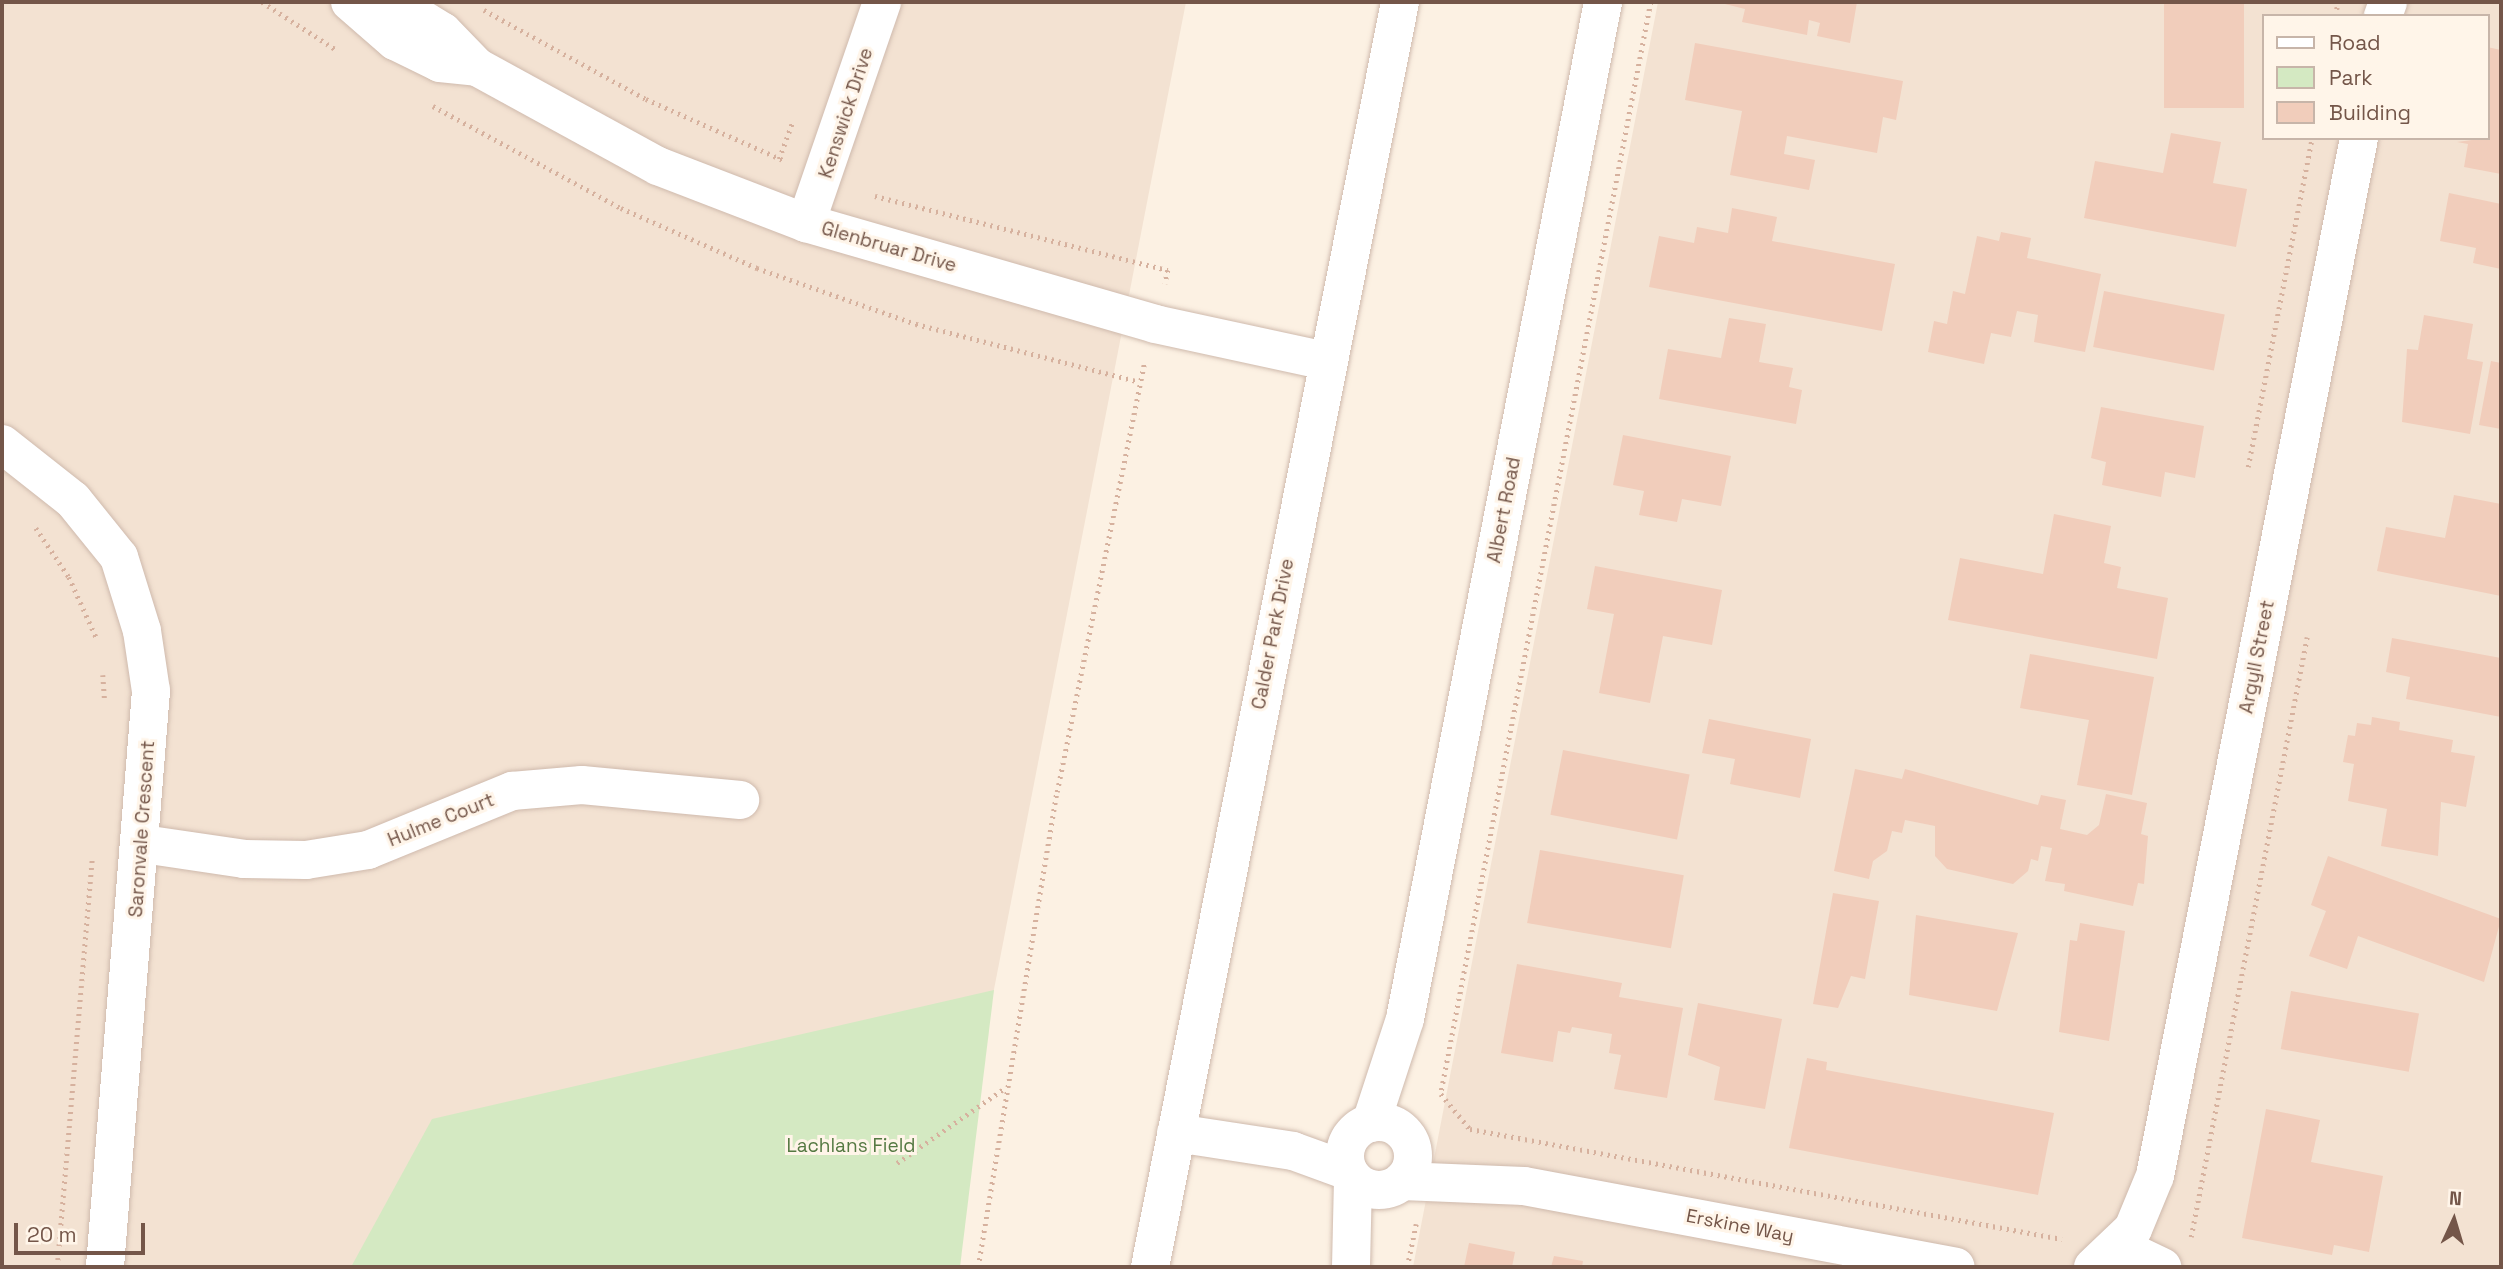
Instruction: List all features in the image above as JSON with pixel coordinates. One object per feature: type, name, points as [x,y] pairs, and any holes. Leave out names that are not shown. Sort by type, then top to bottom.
[{"type":"street","name":"Glenbruar Drive","points":[[349,2],[395,41],[440,63],[477,67]]},
{"type":"street","name":"Glenbruar Drive","points":[[394,2],[443,32],[477,67],[659,166],[806,223],[1156,324],[1326,361]]},
{"type":"street","name":"Kenswick Drive","points":[[806,223],[826,178],[882,2]]},
{"type":"street","name":"Calder Park Drive","points":[[1150,1267],[1326,361],[1400,2]]},
{"type":"street","name":"Albert Road","points":[[1362,1267],[1394,1159],[1405,1019],[1603,2]]},
{"type":"street","name":"Argyll Street","points":[[2130,1258],[2155,1176],[2359,140]]},
{"type":"street","name":"Saronvale Crescent","points":[[2,444],[73,500],[119,557],[142,631],[151,691],[143,844],[105,1267]]},
{"type":"street","name":"Hulme Court","points":[[143,844],[244,859],[306,860],[369,850],[512,791],[582,785],[740,800]]},
{"type":"street","name":"Erskine Way","points":[[1179,1121],[1304,1132],[1394,1159],[1955,1267]]},
{"type":"street","points":[[1179,1121],[1293,1151],[1351,1175]]},
{"type":"street","points":[[1351,1267],[1351,1175],[1345,1150],[1394,1159]]},
{"type":"path","points":[[470,2],[646,99],[779,159]]},
{"type":"path","points":[[1651,2],[1441,1094],[1471,1129],[2130,1258],[2308,632]]},
{"type":"path","points":[[826,178],[847,189],[1168,270],[1156,324],[1138,381],[1075,698],[1006,1087],[978,1267]]},
{"type":"path","points":[[31,521],[69,577],[100,646]]},
{"type":"path","points":[[102,669],[104,717]]},
{"type":"path","points":[[57,1267],[93,842]]},
{"type":"path","points":[[897,1163],[1006,1087]]},
{"type":"path","points":[[1394,1159],[1407,1267]]},
{"type":"shaded area","points":[[2,2],[1186,2],[940,1267],[2,1267]]},
{"type":"shaded area","points":[[1658,2],[2501,2],[2501,1267],[1413,1267]]},
{"type":"green space","name":"Lachlans Field","points":[[994,990],[960,1267],[351,1267],[432,1119]]},
{"type":"building","points":[[1717,2],[1857,2],[1850,43],[1817,36],[1820,23],[1809,20],[1807,35],[1742,22],[1745,9]]},
{"type":"building","points":[[2164,2],[2244,2],[2244,108],[2164,108]]},
{"type":"building","points":[[1695,43],[1903,81],[1896,120],[1883,117],[1877,153],[1787,136],[1784,154],[1815,160],[1809,190],[1730,175],[1742,111],[1685,100]]},
{"type":"building","points":[[2489,47],[2501,50],[2501,174],[2464,167],[2468,144],[2457,142],[2489,140]]},
{"type":"building","points":[[2171,133],[2221,142],[2213,183],[2247,189],[2236,247],[2084,218],[2095,161],[2163,173]]},
{"type":"building","points":[[2449,193],[2501,204],[2501,269],[2473,263],[2476,248],[2440,241]]},
{"type":"building","points":[[1732,208],[1777,217],[1772,241],[1895,264],[1882,331],[1649,287],[1659,236],[1694,243],[1697,227],[1728,233]]},
{"type":"building","points":[[2001,232],[2031,238],[2027,258],[2101,274],[2085,352],[2034,342],[2038,315],[2017,311],[2011,337],[1991,333],[1984,364],[1928,352],[1934,321],[1947,324],[1953,291],[1965,294],[1977,236],[1999,241]]},
{"type":"building","points":[[2104,291],[2225,314],[2214,370],[2093,347]]},
{"type":"building","points":[[2424,315],[2473,324],[2467,359],[2483,362],[2470,434],[2402,422],[2407,349],[2418,350]]},
{"type":"building","points":[[1729,318],[1766,324],[1759,362],[1793,368],[1789,387],[1802,390],[1796,424],[1659,399],[1668,349],[1721,358]]},
{"type":"building","points":[[2491,361],[2501,363],[2501,429],[2479,425]]},
{"type":"building","points":[[2101,407],[2204,426],[2195,478],[2165,472],[2161,497],[2102,485],[2106,462],[2091,458]]},
{"type":"building","points":[[1623,435],[1731,456],[1721,506],[1682,499],[1677,522],[1639,515],[1644,491],[1613,485]]},
{"type":"building","points":[[2454,495],[2501,504],[2501,596],[2377,571],[2386,527],[2445,538]]},
{"type":"building","points":[[2054,514],[2111,526],[2104,563],[2121,567],[2117,588],[2168,598],[2157,659],[1948,620],[1960,558],[2043,574]]},
{"type":"building","points":[[1595,566],[1722,590],[1712,645],[1663,636],[1650,703],[1599,693],[1614,614],[1587,609]]},
{"type":"building","points":[[2392,638],[2501,658],[2501,717],[2406,699],[2410,677],[2386,672]]},
{"type":"building","points":[[2030,654],[2154,677],[2132,795],[2077,785],[2089,720],[2020,708]]},
{"type":"building","points":[[2372,717],[2400,722],[2399,730],[2453,740],[2451,752],[2475,756],[2466,807],[2441,802],[2438,856],[2381,846],[2387,809],[2348,801],[2354,764],[2343,762],[2348,735],[2355,736],[2357,723],[2371,725]]},
{"type":"building","points":[[1709,719],[1811,739],[1800,798],[1730,784],[1735,759],[1702,753]]},
{"type":"building","points":[[1563,750],[1690,775],[1677,839],[1550,815]]},
{"type":"building","points":[[1855,769],[1902,779],[1905,769],[2038,805],[2041,795],[2066,800],[2060,829],[2087,835],[2099,825],[2106,794],[2147,803],[2141,834],[2148,836],[2144,884],[2138,883],[2133,906],[2064,891],[2065,884],[2045,881],[2052,848],[2041,846],[2038,861],[2031,859],[2028,871],[2013,884],[1947,869],[1935,856],[1935,826],[1905,820],[1902,833],[1892,831],[1887,851],[1873,861],[1869,879],[1834,871]]},
{"type":"building","points":[[1540,850],[1684,875],[1671,948],[1527,923]]},
{"type":"building","points":[[2328,856],[2501,919],[2484,982],[2358,936],[2347,969],[2309,956],[2326,911],[2311,905]]},
{"type":"building","points":[[1833,893],[1879,901],[1865,979],[1851,976],[1838,1008],[1813,1004]]},
{"type":"building","points":[[1916,915],[2018,933],[1997,1011],[1909,995]]},
{"type":"building","points":[[2080,923],[2125,931],[2109,1041],[2059,1032],[2070,940],[2077,941]]},
{"type":"building","points":[[1517,964],[1622,983],[1619,997],[1683,1008],[1667,1098],[1614,1089],[1621,1055],[1609,1053],[1612,1034],[1572,1027],[1570,1033],[1558,1031],[1553,1062],[1501,1053]]},
{"type":"building","points":[[2291,991],[2419,1014],[2409,1072],[2281,1049]]},
{"type":"building","points":[[1698,1003],[1782,1019],[1765,1109],[1714,1100],[1720,1067],[1688,1055]]},
{"type":"building","points":[[1807,1058],[1827,1062],[1826,1070],[2054,1113],[2038,1195],[1789,1148]]},
{"type":"building","points":[[2266,1109],[2320,1120],[2311,1162],[2383,1176],[2369,1252],[2334,1245],[2332,1255],[2242,1238]]},
{"type":"building","points":[[1469,1243],[1515,1252],[1512,1267],[1464,1267]]},
{"type":"building","points":[[1554,1256],[1583,1261],[1582,1267],[1551,1267]]}]
